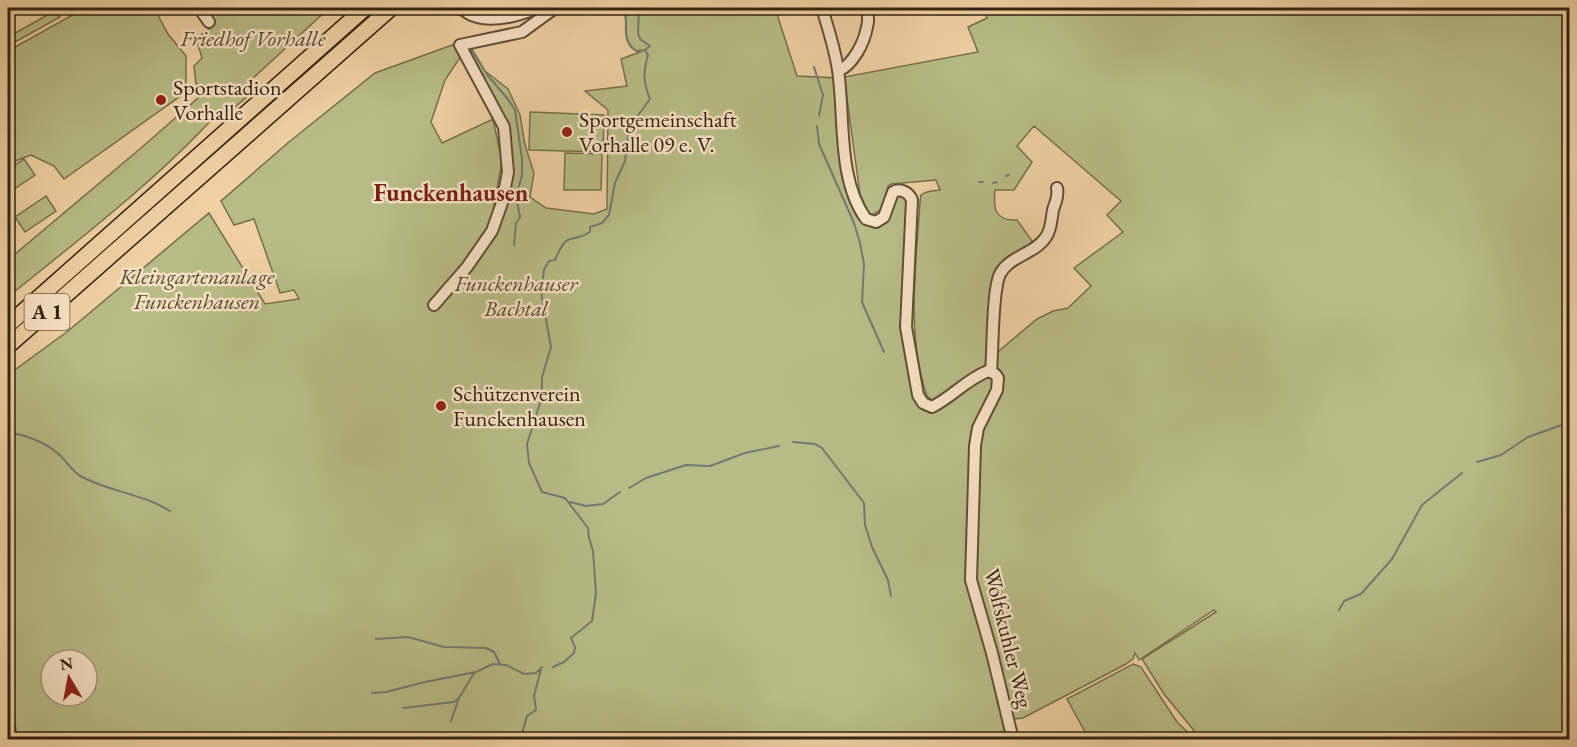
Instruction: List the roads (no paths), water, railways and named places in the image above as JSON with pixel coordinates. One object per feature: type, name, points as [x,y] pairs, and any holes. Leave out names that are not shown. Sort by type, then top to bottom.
[{"type":"highway","name":"A 1","points":[[8,325],[365,8]]},
{"type":"highway","name":"A 1","points":[[8,346],[390,8]]},
{"type":"street","points":[[199,8],[208,22]]},
{"type":"street","points":[[461,8],[475,16],[495,19],[537,8]]},
{"type":"street","points":[[434,305],[492,231],[502,203],[508,172],[504,127],[460,45],[522,32],[555,8]]},
{"type":"street","points":[[822,8],[838,71],[847,164],[863,215],[873,222],[882,219],[895,190],[904,191],[912,200],[906,327],[918,395],[923,403],[932,406],[941,402],[980,374],[991,372],[998,279],[1008,264],[1037,247],[1045,238],[1052,225],[1053,211],[1058,197],[1057,188]]},
{"type":"street","points":[[838,71],[845,69],[859,47],[868,26],[867,8]]},
{"type":"street","name":"Wolfskuhler Weg","points":[[991,372],[996,374],[999,384],[978,428],[975,446],[971,580],[1013,740]]},
{"type":"waterway","points":[[623,8],[626,35],[631,46],[636,51],[645,50]]},
{"type":"waterway","points":[[639,8],[638,33],[640,39],[650,46],[645,50]]},
{"type":"waterway","points":[[553,667],[564,662],[574,653],[575,647],[571,638],[592,621],[596,593],[593,551],[588,528],[565,498],[542,492],[529,463],[527,444],[542,397],[542,377],[551,347],[541,292],[544,270],[549,261],[555,260],[566,241],[590,232],[590,227],[602,223],[609,215],[615,183],[625,161],[628,137],[639,114],[650,99],[645,82],[648,55],[645,50]]},
{"type":"waterway","points":[[473,52],[488,76],[515,110],[522,175],[516,197],[520,217],[516,223],[514,245]]},
{"type":"waterway","points":[[814,67],[823,95],[819,116]]},
{"type":"waterway","points":[[817,126],[819,144],[854,223],[860,243],[864,264],[862,302],[884,352]]},
{"type":"waterway","points":[[993,183],[997,182]]},
{"type":"waterway","points":[[1477,462],[1501,455],[1528,437],[1570,422]]},
{"type":"waterway","points":[[8,432],[33,439],[50,447],[82,477],[160,505],[170,511]]},
{"type":"waterway","points":[[793,442],[815,444],[822,448],[864,503],[865,525],[872,547],[888,580],[891,596]]},
{"type":"waterway","points":[[629,488],[646,478],[686,465],[710,466],[745,453],[779,446]]},
{"type":"waterway","points":[[1339,610],[1344,601],[1361,594],[1392,559],[1422,505],[1462,473]]},
{"type":"waterway","points":[[570,502],[586,506],[603,504],[620,492]]},
{"type":"waterway","points":[[376,639],[408,637],[444,647],[486,648],[494,652],[500,664]]},
{"type":"waterway","points":[[372,693],[476,672],[493,664],[506,665],[524,674],[536,673],[542,667]]},
{"type":"waterway","points":[[520,740],[527,716],[536,710],[534,696],[541,669]]},
{"type":"waterway","points":[[403,708],[454,702],[459,698],[474,673]]},
{"type":"waterway","points":[[451,721],[459,698]]},
{"type":"waterway","points":[[8,711],[15,724],[17,740]]},
{"type":"place","name":"Sportstadion Vorhalle","points":[[161,100]]},
{"type":"place","name":"Sportgemeinschaft Vorhalle 09 e. V.","points":[[567,132]]},
{"type":"place","name":"Schützenverein Funckenhausen","points":[[441,406]]},
{"type":"district","name":"Funckenhausen","points":[[451,193]]},
{"type":"park label","name":"Friedhof Vorhalle","points":[[253,38]]},
{"type":"park label","name":"Kleingartenanlage Funckenhausen","points":[[197,288]]},
{"type":"park label","name":"Funckenhauser Bachtal","points":[[516,296]]}]
